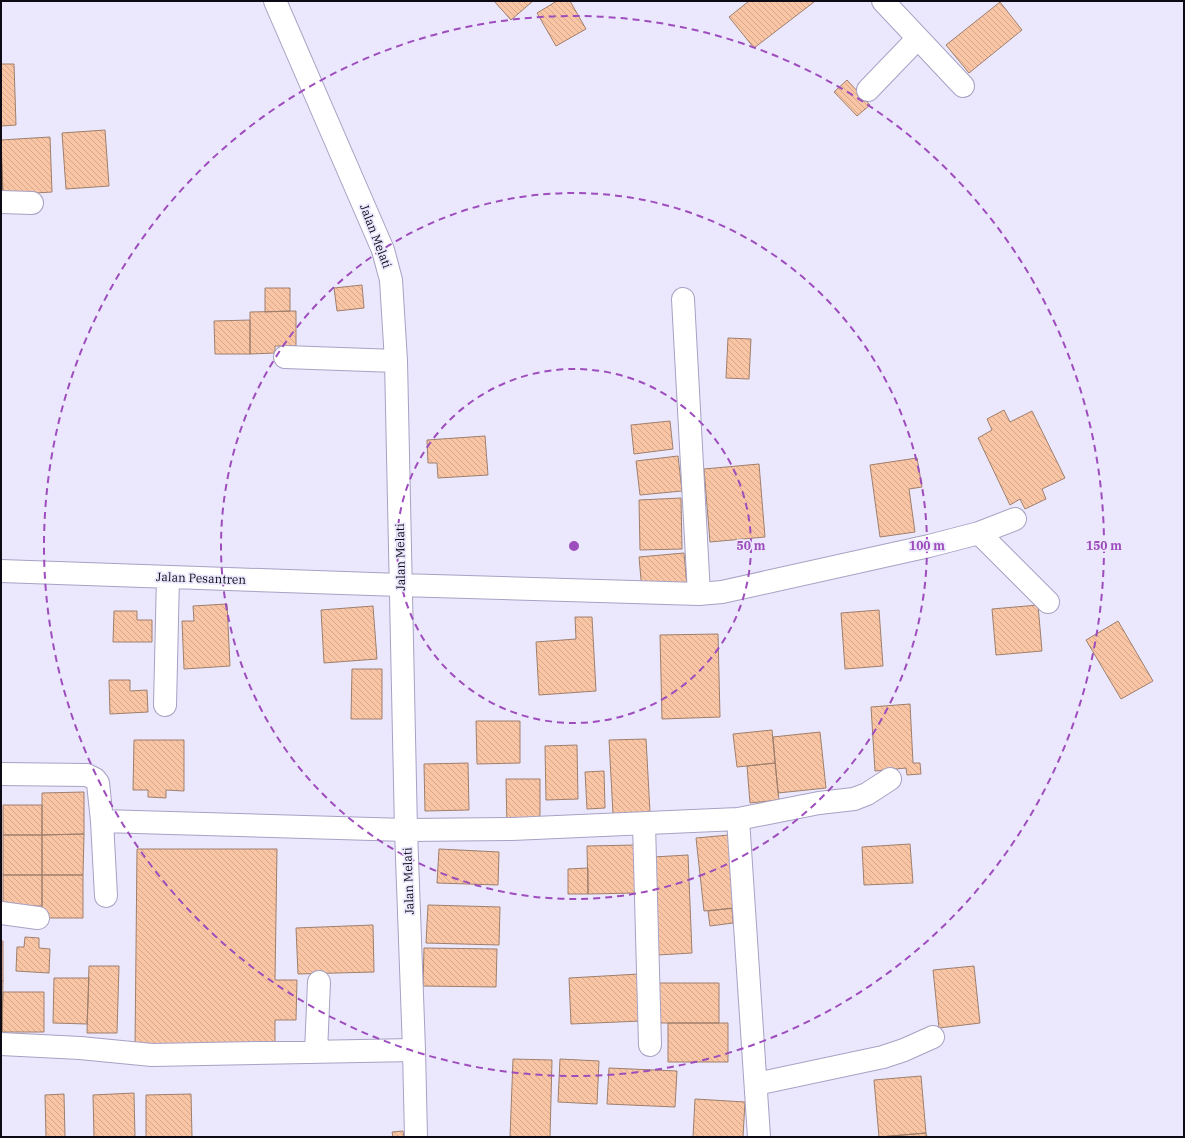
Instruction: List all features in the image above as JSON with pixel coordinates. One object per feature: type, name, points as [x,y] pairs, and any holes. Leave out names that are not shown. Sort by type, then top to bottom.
[{"type":"street","name":"Jalan Melati","points":[[275,1],[383,250],[391,280],[396,361],[406,830],[416,1137]]},
{"type":"street","points":[[882,1],[963,86]]},
{"type":"street","points":[[868,90],[917,39]]},
{"type":"street","points":[[1,202],[32,203]]},
{"type":"street","points":[[683,299],[699,594]]},
{"type":"street","points":[[285,358],[396,361]]},
{"type":"street","name":"Jalan Pesantren","points":[[1,571],[699,594],[722,592],[929,546],[979,533],[1015,519]]},
{"type":"street","points":[[979,533],[1048,602]]},
{"type":"street","points":[[165,705],[168,577]]},
{"type":"street","points":[[1,774],[92,776],[98,783],[102,821],[106,896]]},
{"type":"street","points":[[102,821],[406,830],[512,830],[738,819],[818,803],[854,799],[867,794],[890,779]]},
{"type":"street","points":[[738,819],[759,1137]]},
{"type":"street","points":[[644,824],[650,1045]]},
{"type":"street","points":[[1,913],[38,918]]},
{"type":"street","points":[[316,1052],[319,982]]},
{"type":"street","points":[[756,1084],[883,1057],[904,1050],[933,1037]]},
{"type":"street","points":[[1,1044],[80,1048],[152,1055],[414,1050]]},
{"type":"building","points":[[494,1],[533,1],[511,20]]},
{"type":"building","points":[[557,1],[570,1],[586,29],[556,46],[537,13]]},
{"type":"building","points":[[749,1],[814,2],[754,48],[729,17]]},
{"type":"building","points":[[1000,2],[1022,30],[969,73],[946,45]]},
{"type":"building","points":[[1,64],[14,64],[16,125],[1,126]]},
{"type":"building","points":[[847,80],[870,105],[857,116],[834,92]]},
{"type":"building","points":[[105,130],[109,186],[66,189],[62,133]]},
{"type":"building","points":[[50,137],[52,192],[3,195],[1,140]]},
{"type":"building","points":[[1,149],[3,195],[1,195]]},
{"type":"building","points":[[362,285],[364,308],[337,311],[334,288]]},
{"type":"building","points":[[265,288],[290,288],[290,311],[265,312]]},
{"type":"building","points":[[296,311],[296,346],[275,346],[275,353],[250,354],[250,312]]},
{"type":"building","points":[[250,320],[250,354],[215,354],[214,321]]},
{"type":"building","points":[[728,338],[751,339],[749,379],[726,378]]},
{"type":"building","points":[[1004,410],[1010,422],[1032,411],[1065,478],[1042,489],[1046,499],[1025,509],[1020,499],[1010,505],[978,438],[992,430],[987,419]]},
{"type":"building","points":[[670,421],[673,449],[634,454],[631,425]]},
{"type":"building","points":[[485,436],[488,475],[438,478],[437,463],[428,463],[427,440]]},
{"type":"building","points":[[678,456],[682,491],[640,495],[636,461]]},
{"type":"building","points":[[917,458],[922,487],[909,489],[915,532],[880,537],[870,465]]},
{"type":"building","points":[[759,464],[765,537],[710,542],[704,469]]},
{"type":"building","points":[[681,498],[682,549],[640,550],[639,500]]},
{"type":"building","points":[[684,553],[687,587],[642,591],[639,557]]},
{"type":"building","points":[[227,604],[230,666],[184,669],[182,621],[194,621],[193,606]]},
{"type":"building","points":[[1038,605],[1042,651],[996,655],[992,609]]},
{"type":"building","points":[[373,606],[377,659],[324,663],[321,610]]},
{"type":"building","points":[[879,610],[883,666],[845,669],[841,613]]},
{"type":"building","points":[[114,611],[137,611],[137,620],[152,620],[152,642],[113,642]]},
{"type":"building","points":[[575,617],[592,617],[596,691],[539,695],[536,642],[576,639]]},
{"type":"building","points":[[1118,621],[1153,681],[1121,699],[1086,640]]},
{"type":"building","points":[[718,634],[720,717],[662,719],[660,635]]},
{"type":"building","points":[[352,669],[382,669],[382,719],[351,719]]},
{"type":"building","points":[[109,680],[130,680],[130,691],[147,690],[148,712],[110,714]]},
{"type":"building","points":[[910,704],[913,763],[920,763],[921,774],[907,775],[906,768],[875,771],[871,707]]},
{"type":"building","points":[[476,721],[520,721],[520,763],[477,764]]},
{"type":"building","points":[[772,730],[775,763],[737,767],[733,734]]},
{"type":"building","points":[[820,732],[826,788],[778,793],[773,737]]},
{"type":"building","points":[[646,739],[650,812],[613,814],[609,740]]},
{"type":"building","points":[[134,740],[184,740],[184,791],[166,790],[166,798],[148,797],[148,790],[133,790]]},
{"type":"building","points":[[577,745],[578,799],[546,800],[545,746]]},
{"type":"building","points":[[468,763],[469,810],[425,811],[424,764]]},
{"type":"building","points":[[775,763],[779,800],[750,803],[747,766]]},
{"type":"building","points":[[604,771],[605,808],[587,809],[585,772]]},
{"type":"building","points":[[506,779],[540,779],[540,827],[507,828]]},
{"type":"building","points":[[84,792],[84,834],[42,835],[42,793]]},
{"type":"building","points":[[3,805],[42,805],[42,835],[3,835]]},
{"type":"building","points":[[84,834],[83,875],[42,875],[42,835]]},
{"type":"building","points":[[3,835],[42,835],[42,875],[3,875]]},
{"type":"building","points":[[729,835],[736,908],[704,911],[696,838]]},
{"type":"building","points":[[910,844],[913,883],[864,885],[862,847]]},
{"type":"building","points":[[636,845],[636,893],[588,894],[587,846]]},
{"type":"building","points":[[137,849],[277,849],[275,980],[297,980],[296,1020],[275,1020],[275,1048],[135,1049]]},
{"type":"building","points":[[439,849],[499,852],[498,885],[437,883]]},
{"type":"building","points":[[688,855],[692,953],[658,955],[653,857]]},
{"type":"building","points":[[588,868],[588,894],[568,894],[568,869]]},
{"type":"building","points":[[3,875],[42,875],[42,906],[3,906]]},
{"type":"building","points":[[42,875],[83,875],[83,918],[42,918]]},
{"type":"building","points":[[428,905],[500,907],[499,945],[426,943]]},
{"type":"building","points":[[732,908],[733,923],[710,926],[708,911]]},
{"type":"building","points":[[373,925],[374,972],[298,974],[296,928]]},
{"type":"building","points":[[25,937],[39,938],[39,948],[50,949],[49,973],[16,971],[17,947],[24,947]]},
{"type":"building","points":[[1,941],[3,941],[3,981],[1,981]]},
{"type":"building","points":[[424,948],[497,949],[496,987],[423,986]]},
{"type":"building","points":[[89,966],[119,966],[117,1033],[87,1033]]},
{"type":"building","points":[[974,966],[980,1023],[939,1028],[933,970]]},
{"type":"building","points":[[639,974],[641,1021],[571,1024],[569,978]]},
{"type":"building","points":[[54,978],[89,978],[87,1024],[53,1023]]},
{"type":"building","points":[[1,981],[3,981],[2,1032],[1,1032]]},
{"type":"building","points":[[658,983],[719,983],[719,1023],[658,1023]]},
{"type":"building","points":[[3,992],[44,992],[44,1032],[2,1032]]},
{"type":"building","points":[[668,1023],[728,1023],[728,1062],[668,1062]]},
{"type":"building","points":[[513,1059],[552,1060],[550,1137],[510,1137]]},
{"type":"building","points":[[560,1059],[599,1061],[597,1104],[558,1102]]},
{"type":"building","points":[[609,1068],[677,1071],[675,1107],[607,1104]]},
{"type":"building","points":[[921,1076],[926,1133],[879,1137],[874,1080]]},
{"type":"building","points":[[134,1093],[135,1137],[94,1137],[93,1095]]},
{"type":"building","points":[[64,1094],[65,1137],[46,1137],[45,1095]]},
{"type":"building","points":[[191,1094],[192,1137],[146,1137],[146,1095]]},
{"type":"building","points":[[695,1099],[745,1102],[743,1137],[693,1137]]},
{"type":"building","points":[[403,1131],[404,1137],[393,1137],[392,1132]]},
{"type":"building","points":[[926,1133],[927,1137],[879,1137]]}]
